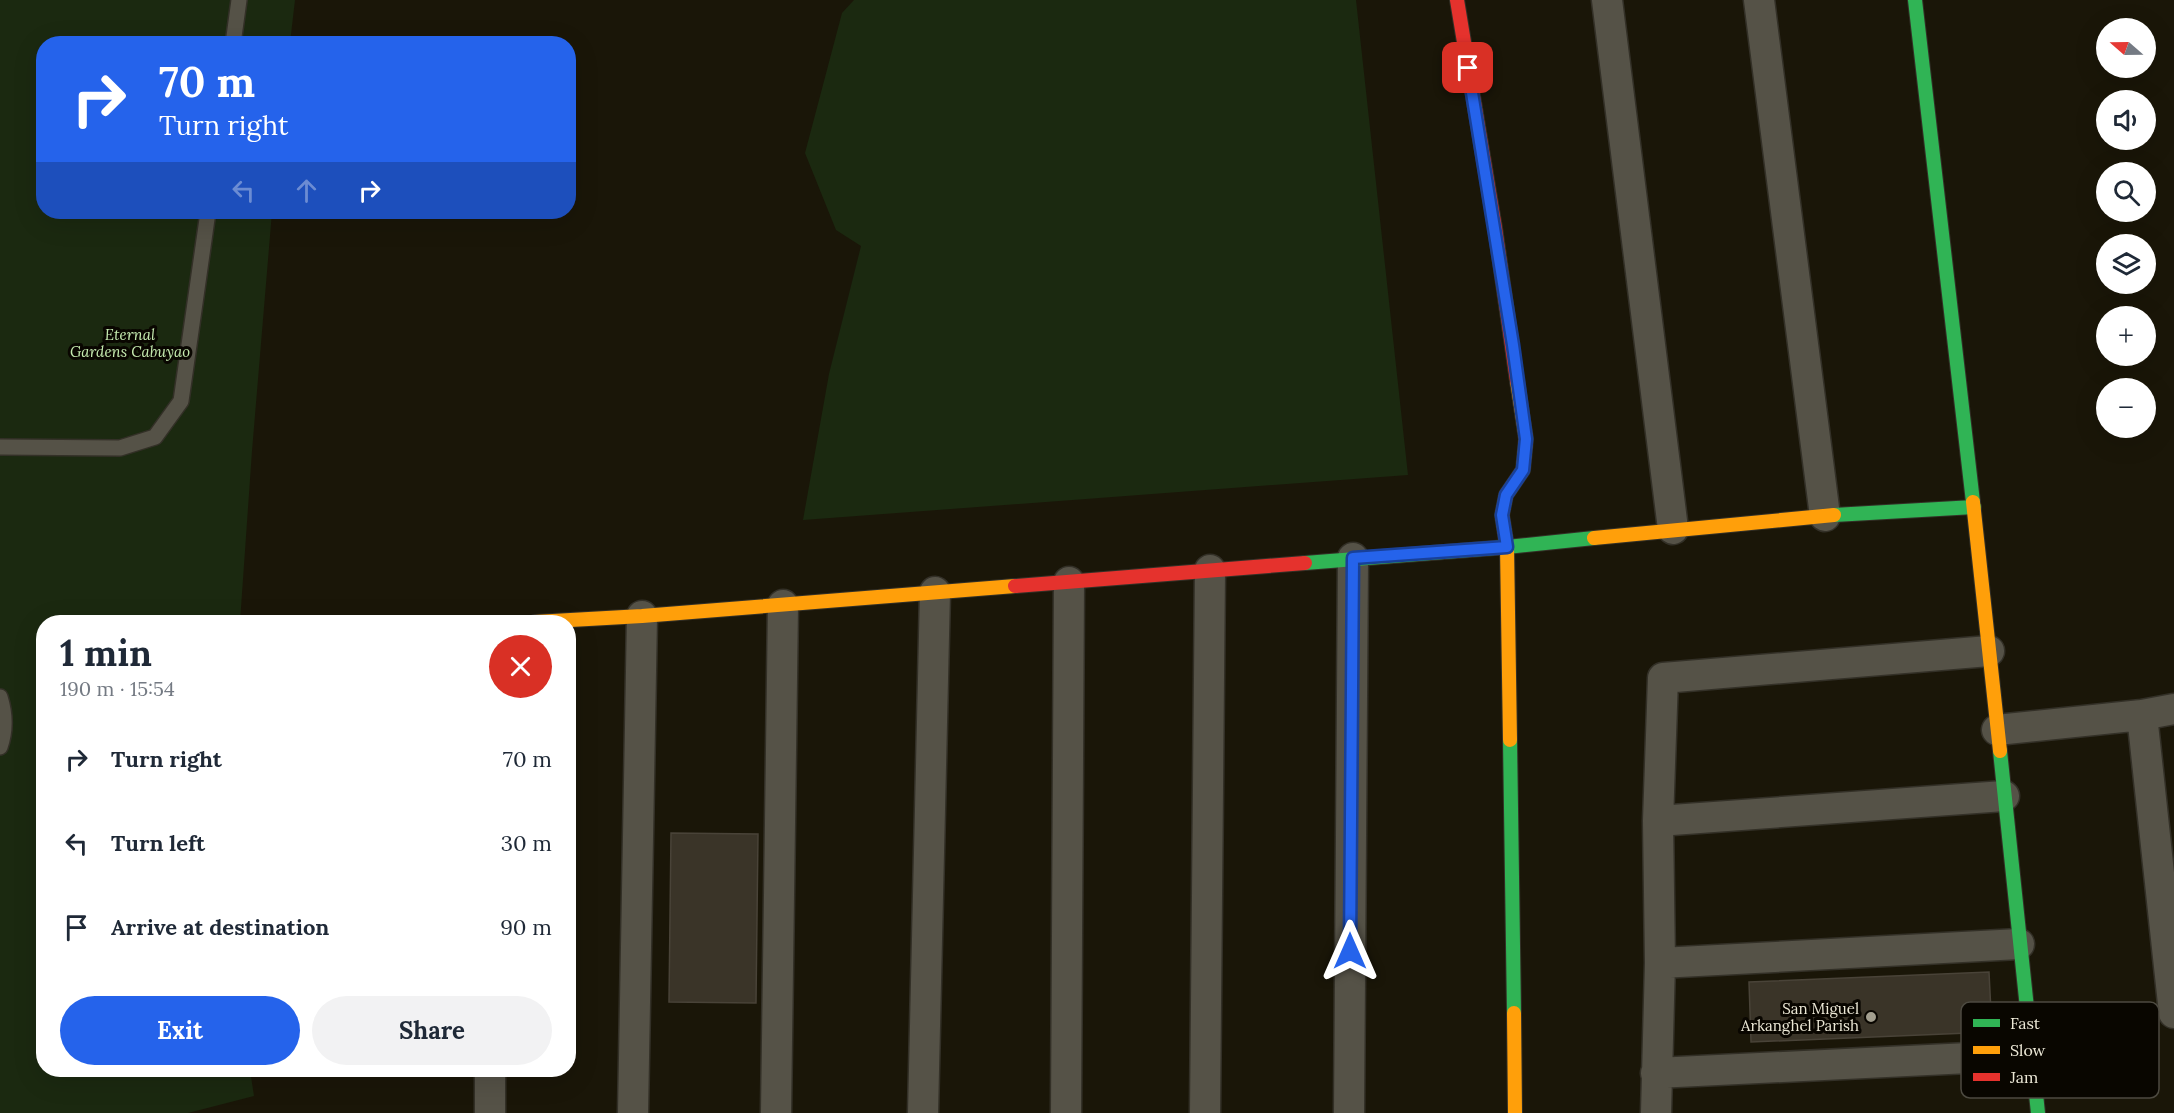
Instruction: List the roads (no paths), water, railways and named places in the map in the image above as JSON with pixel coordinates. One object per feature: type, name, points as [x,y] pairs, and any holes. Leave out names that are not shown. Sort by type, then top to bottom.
[{"type":"street","points":[[1457,0],[1497,240],[1526,439],[1523,470],[1506,495],[1502,515],[1507,547],[1515,1113]]},
{"type":"street","points":[[1607,0],[1673,529]]},
{"type":"street","points":[[1760,0],[1825,516]]},
{"type":"street","points":[[1915,0],[1974,507],[2025,1002]]},
{"type":"street","points":[[576,620],[1507,547],[1673,529],[1825,516],[1974,507]]},
{"type":"street","points":[[1349,1113],[1353,558]]},
{"type":"street","points":[[1205,1113],[1210,570]]},
{"type":"street","points":[[1066,1113],[1069,582]]},
{"type":"street","points":[[923,1113],[935,592]]},
{"type":"street","points":[[776,1113],[783,604]]},
{"type":"street","points":[[633,1113],[642,616]]},
{"type":"street","points":[[1656,1113],[1660,963],[1658,821],[1663,678],[1989,651]]},
{"type":"street","points":[[1997,730],[2142,715],[2174,709]]},
{"type":"street","points":[[2142,715],[2174,1012]]},
{"type":"street","points":[[1658,821],[2004,796]]},
{"type":"street","points":[[1660,963],[2019,944]]},
{"type":"street","points":[[1656,1073],[1961,1058]]},
{"type":"street","points":[[490,1077],[490,1113]]},
{"type":"street","points":[[2035,1098],[2037,1113]]},
{"type":"lane","points":[[234,36],[239,0]]},
{"type":"lane","points":[[0,447],[120,448],[155,437],[181,401],[207,219]]},
{"type":"lane","points":[[0,697],[5,725],[0,747]]},
{"type":"place","name":"San Miguel Arkanghel Parish","points":[[1871,1017]]},
{"type":"park label","name":"Eternal Gardens Cabuyao","points":[[130,342]]}]
